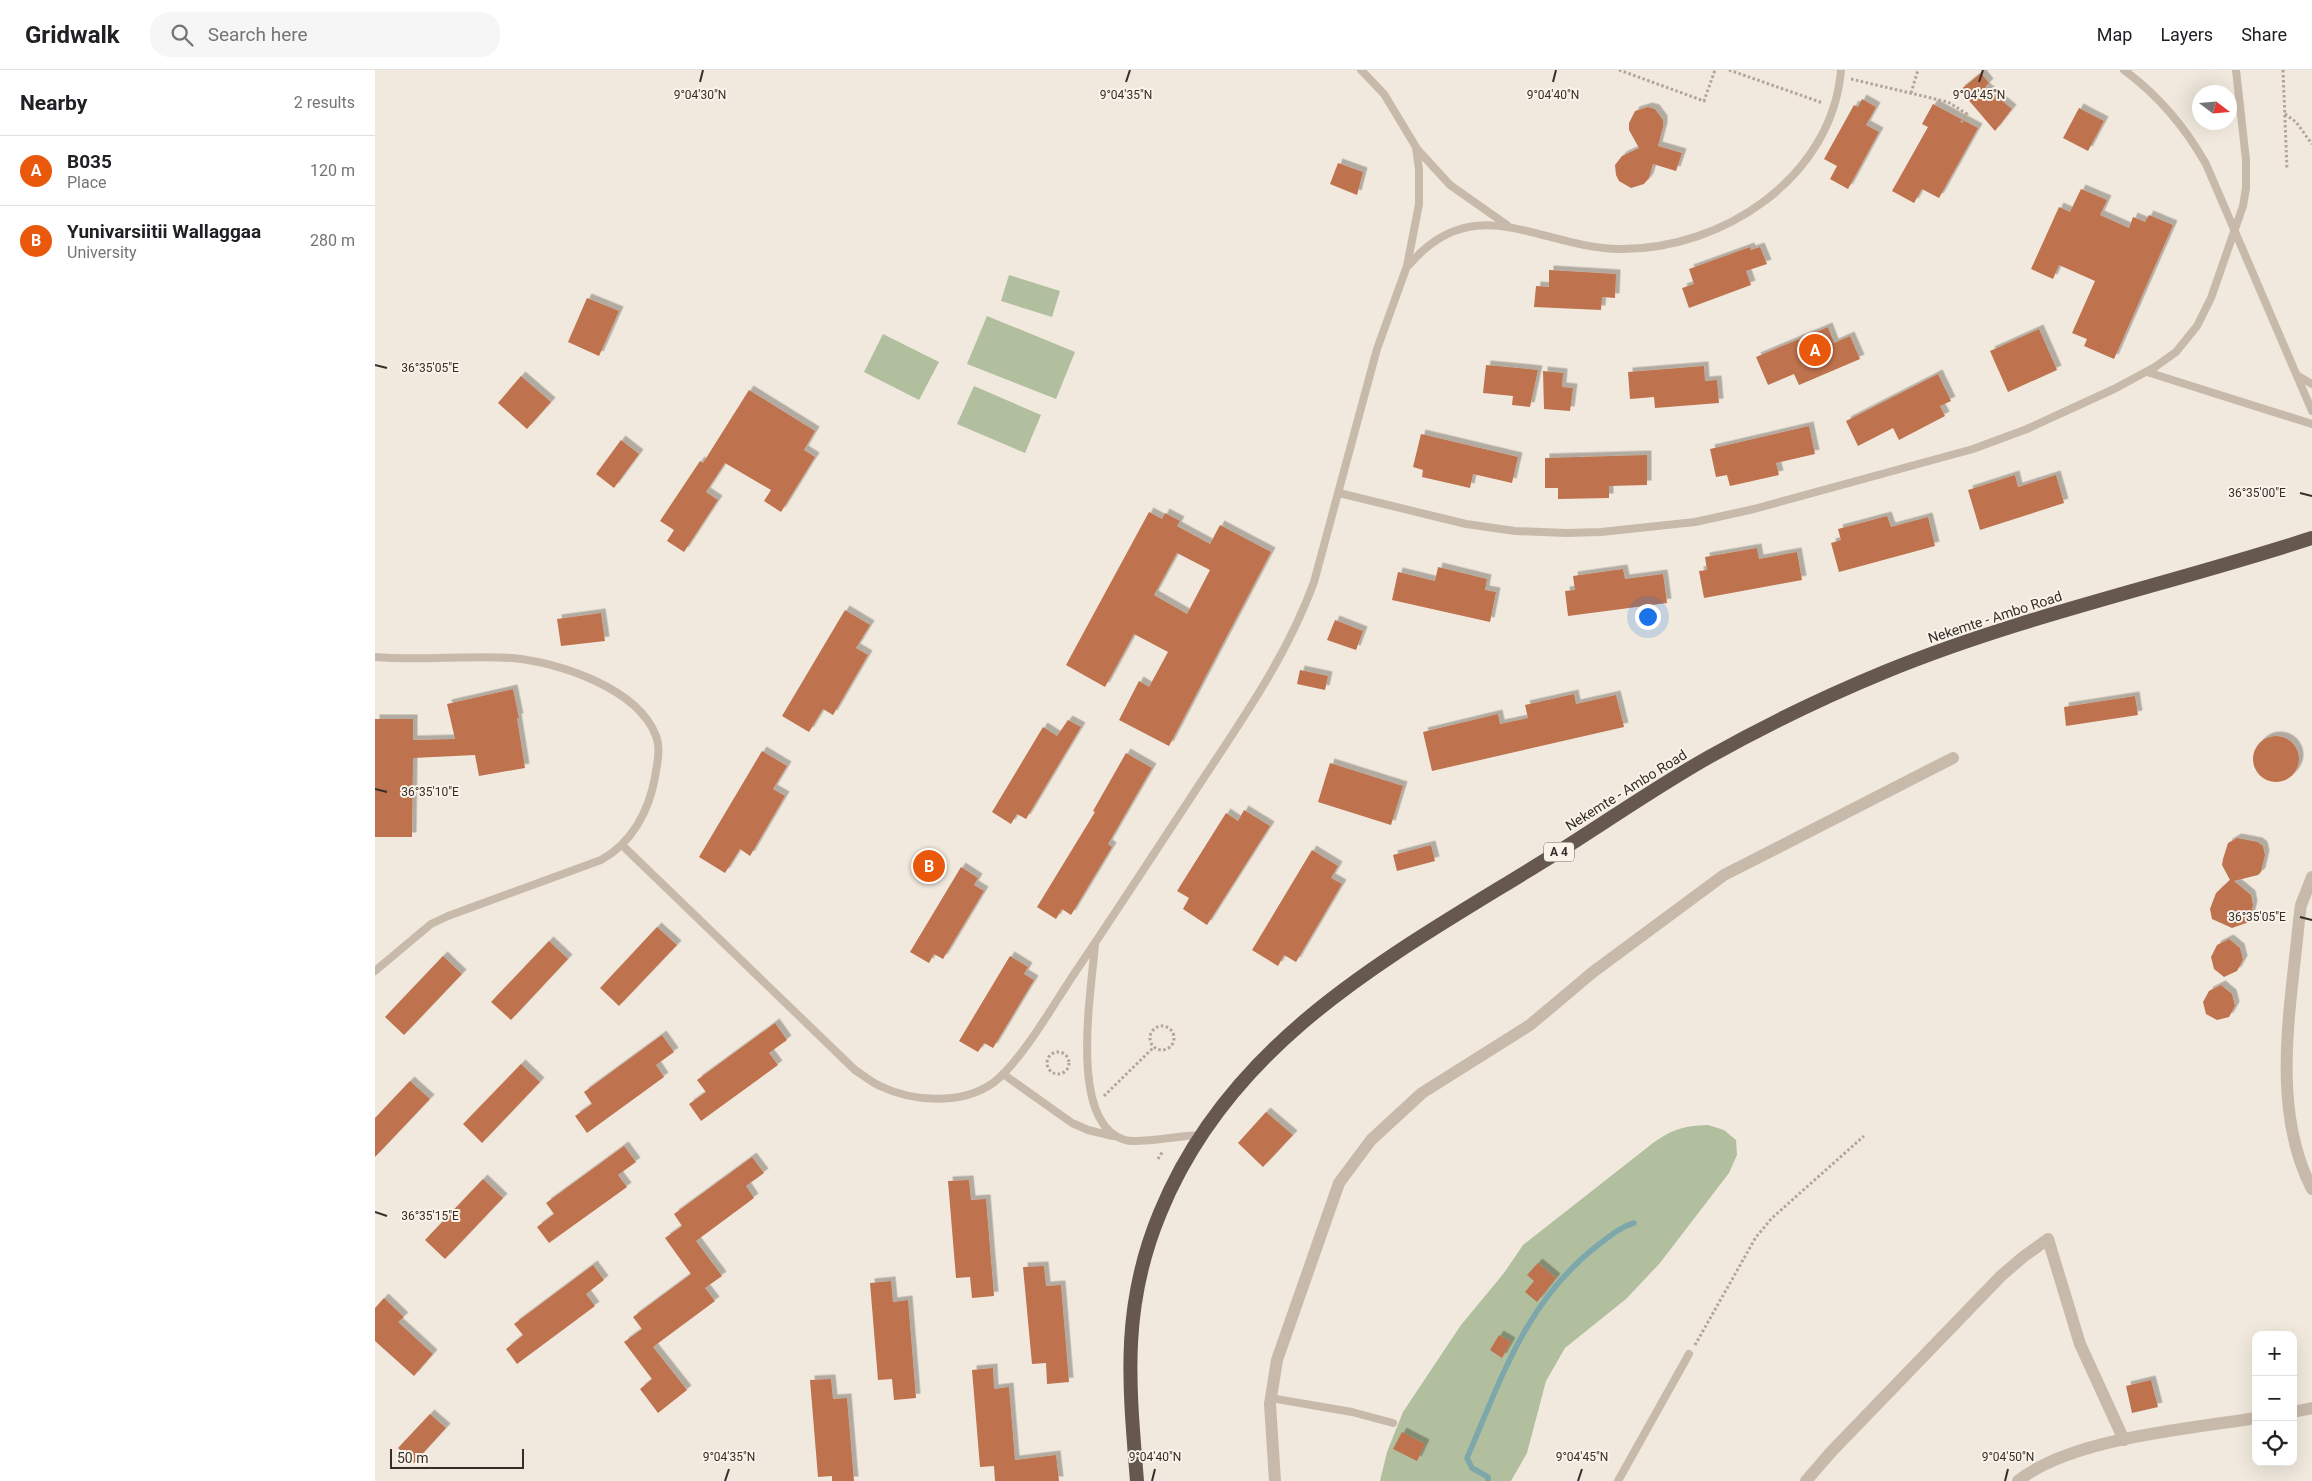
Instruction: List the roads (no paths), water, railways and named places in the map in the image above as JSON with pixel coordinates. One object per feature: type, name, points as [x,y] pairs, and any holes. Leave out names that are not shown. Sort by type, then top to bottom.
[{"type":"highway","name":"Nekemte - Ambo Road","points":[[1137,1481],[1129,1358],[1135,1299],[1146,1252],[1159,1214],[1180,1169],[1221,1106],[1260,1060],[1301,1021],[1413,942],[1710,757],[1772,723],[1886,672],[1965,643],[2312,538]]},
{"type":"street","points":[[1275,1481],[1270,1398],[1277,1360],[1339,1183],[1360,1153],[1385,1125],[1434,1084],[1530,1025],[1593,972],[1725,875],[1953,758]]},
{"type":"street","points":[[2312,877],[2301,905],[2299,920],[2286,1086],[2291,1125],[2312,1189]]},
{"type":"street","points":[[1807,1481],[1831,1452],[2001,1276],[2048,1239],[2081,1344],[2124,1440]]},
{"type":"street","points":[[2297,1411],[2312,1408]]},
{"type":"street","points":[[2018,1481],[2037,1469],[2061,1458],[2124,1440],[2252,1419]]},
{"type":"lane","points":[[1361,70],[1384,94],[1428,164],[1449,185],[1508,226]]},
{"type":"lane","points":[[2124,70],[2166,108],[2198,150],[2235,229],[2312,411]]},
{"type":"lane","points":[[1339,493],[1466,524],[1508,530],[1566,533],[1601,532],[1695,522],[1754,509],[1980,446],[2035,425],[2147,372],[2176,352],[2197,326],[2211,298],[2243,206],[2247,174],[2236,70]]},
{"type":"lane","points":[[1407,266],[1427,244],[1450,232],[1487,225],[1508,226],[1577,245],[1618,249],[1633,249],[1678,241],[1720,227],[1753,211],[1792,177],[1813,148],[1833,107],[1841,73]]},
{"type":"lane","points":[[623,846],[855,1070],[879,1086],[914,1096],[948,1098],[980,1090],[1003,1074],[1096,942],[1241,724],[1301,614],[1314,582],[1383,327],[1407,266],[1419,204],[1419,170],[1416,147]]},
{"type":"lane","points":[[2147,372],[2312,424]]},
{"type":"lane","points":[[2298,376],[2312,384]]},
{"type":"lane","points":[[375,657],[526,660],[571,672],[595,681],[633,705],[652,728],[658,749],[655,780],[650,799],[641,818],[623,846],[601,860],[440,920],[417,935],[375,971]]},
{"type":"lane","points":[[1096,942],[1087,1058],[1095,1105],[1101,1122],[1115,1136]]},
{"type":"lane","points":[[1003,1074],[1072,1124],[1088,1130],[1115,1136],[1127,1141],[1201,1135]]},
{"type":"lane","points":[[1618,1481],[1689,1354]]},
{"type":"lane","points":[[1270,1398],[1352,1412],[1393,1423]]},
{"type":"waterway","points":[[1488,1481],[1488,1477],[1472,1468],[1467,1458],[1492,1398],[1519,1342],[1534,1316],[1573,1267],[1611,1235],[1634,1223]]},
{"type":"place","name":"B035","points":[[1815,350]]},
{"type":"place","name":"Yunivarsiitii Wallaggaa","points":[[929,866]]}]
